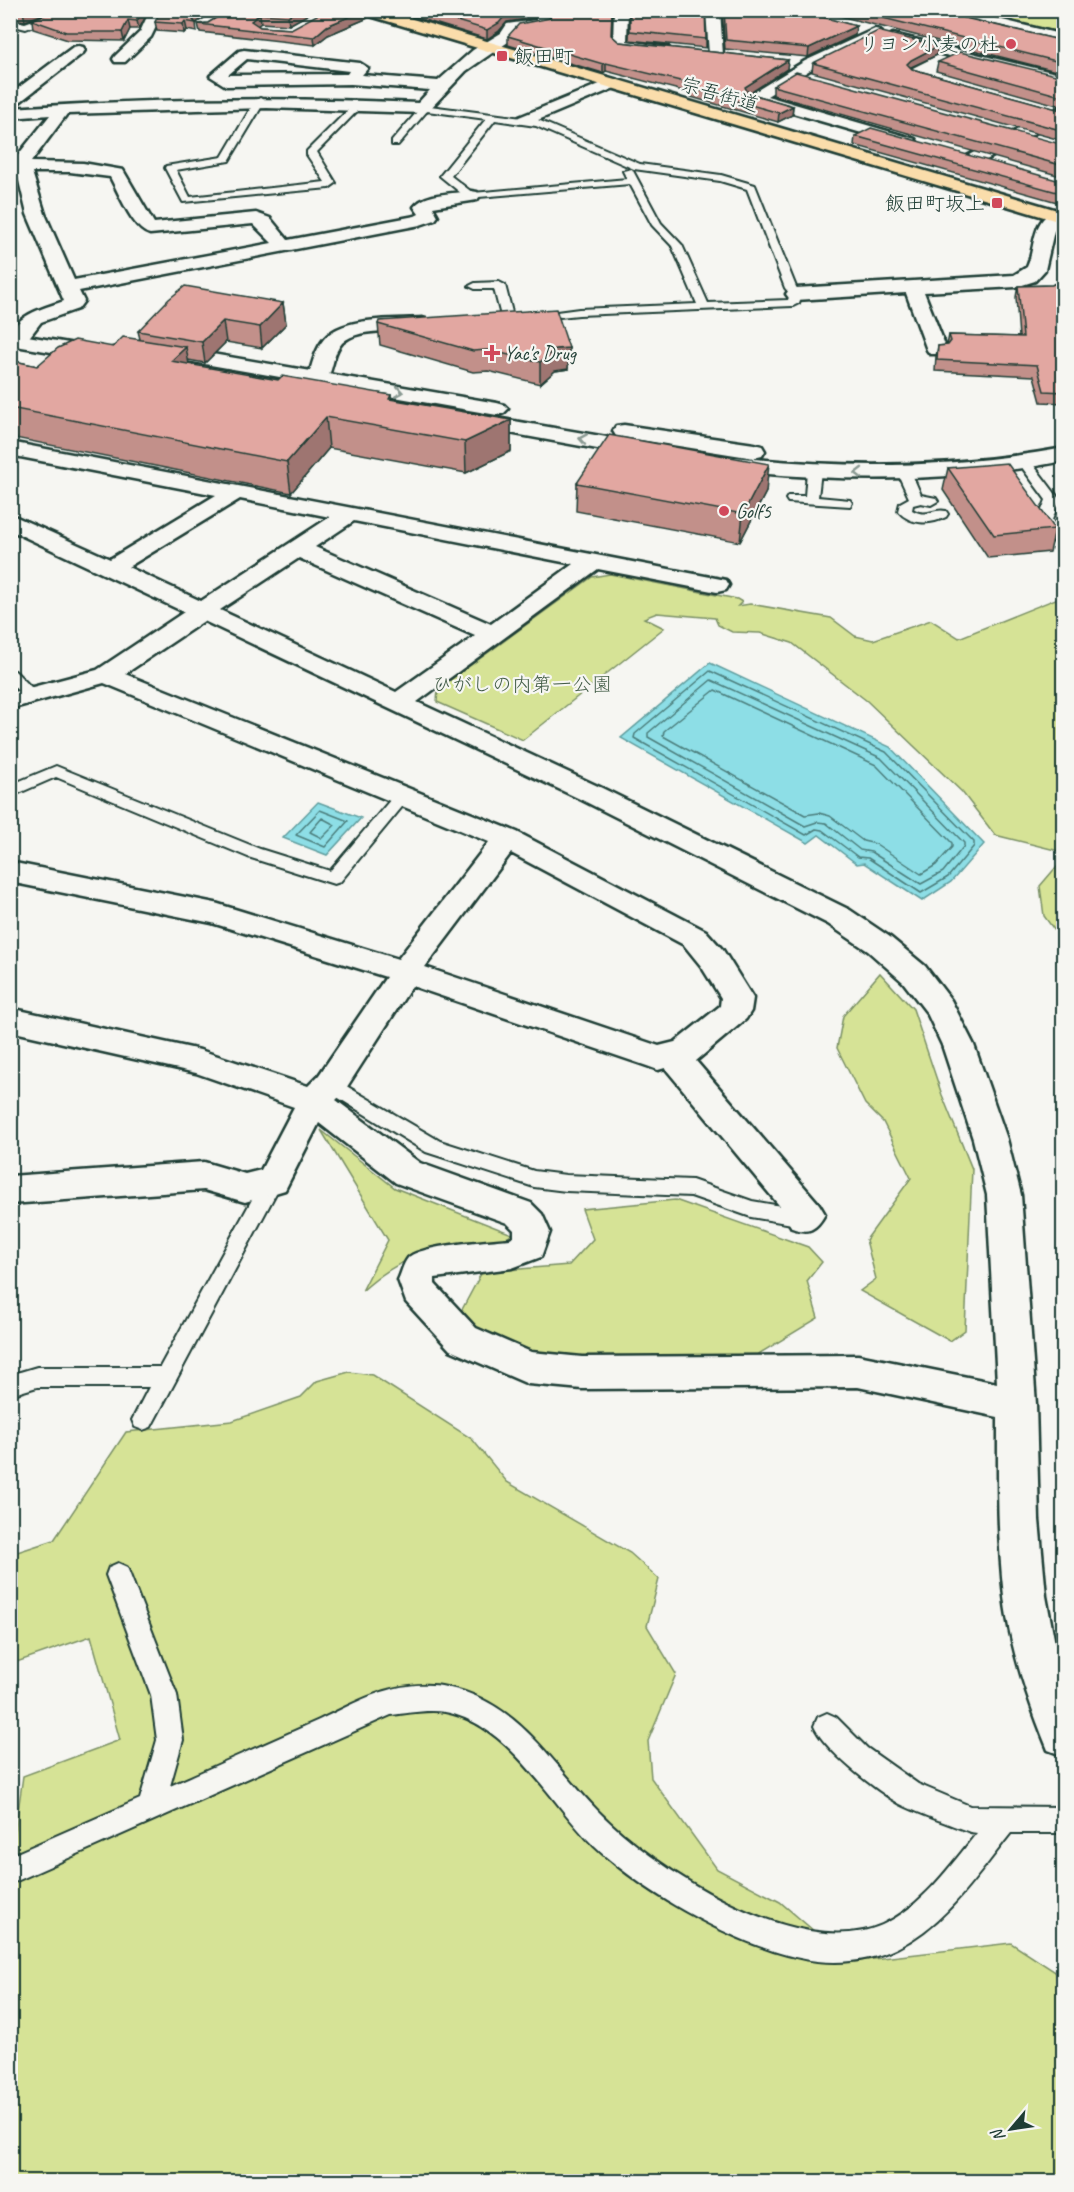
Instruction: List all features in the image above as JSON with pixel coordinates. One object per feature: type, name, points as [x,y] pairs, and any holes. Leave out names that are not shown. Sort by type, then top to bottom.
[{"type":"highway","name":"宗吾街道","points":[[365,10],[1060,217]]},
{"type":"street","points":[[120,59],[146,34],[157,10]]},
{"type":"street","points":[[10,112],[260,101],[422,108],[440,86],[487,48],[509,34],[514,26],[543,22],[543,10]]},
{"type":"street","points":[[621,10],[620,44],[681,52]]},
{"type":"street","points":[[712,10],[716,55]]},
{"type":"street","points":[[942,10],[1064,40]]},
{"type":"street","points":[[853,27],[1064,80]]},
{"type":"street","points":[[875,33],[810,64],[790,68],[754,97],[929,148]]},
{"type":"street","points":[[10,102],[78,50]]},
{"type":"street","points":[[937,62],[956,53]]},
{"type":"street","points":[[351,80],[360,68],[244,54],[218,76],[226,81],[351,80],[440,86]]},
{"type":"street","points":[[1037,73],[1055,64]]},
{"type":"street","points":[[790,68],[815,80]]},
{"type":"street","points":[[282,101],[287,80]]},
{"type":"street","points":[[525,120],[612,84]]},
{"type":"street","points":[[1035,106],[1061,113]]},
{"type":"street","points":[[19,162],[63,109]]},
{"type":"street","points":[[996,166],[968,158],[1061,113]]},
{"type":"street","points":[[816,144],[851,126]]},
{"type":"street","points":[[994,129],[1035,141]]},
{"type":"street","points":[[17,333],[34,318],[70,305],[74,301],[30,196],[19,162]]},
{"type":"street","points":[[19,162],[117,174],[145,225],[150,229],[256,218],[264,222],[284,246]]},
{"type":"street","points":[[10,198],[30,196]]},
{"type":"street","points":[[68,286],[420,220],[429,216],[423,207],[428,203],[471,196]]},
{"type":"street","points":[[796,294],[1029,278],[1036,271],[1047,225],[1060,217]]},
{"type":"street","points":[[913,287],[937,350]]},
{"type":"street","points":[[487,321],[513,320]]},
{"type":"street","points":[[318,378],[332,341],[343,334],[369,327],[437,321]]},
{"type":"street","points":[[17,333],[122,351]]},
{"type":"street","points":[[1064,438],[988,451],[959,453],[885,457],[790,454],[687,443],[318,378],[146,355],[708,461],[814,471],[904,472],[968,469],[1064,454]]},
{"type":"street","points":[[10,448],[717,585]]},
{"type":"street","points":[[111,568],[234,493]]},
{"type":"street","points":[[21,698],[106,675],[348,515]]},
{"type":"street","points":[[10,522],[592,794],[839,917],[879,944],[914,974],[940,1008],[958,1046],[990,1139],[1004,1196],[1017,1404],[1019,1520],[1025,1596],[1034,1644],[1064,1734]]},
{"type":"street","points":[[299,549],[492,634]]},
{"type":"street","points":[[397,704],[592,562]]},
{"type":"street","points":[[10,872],[214,913],[405,972],[658,1058],[685,1052],[735,1011],[737,998],[712,958],[696,938],[507,839],[106,675]]},
{"type":"street","points":[[10,1190],[204,1176],[245,1188],[273,1179],[323,1092],[405,972],[507,839]]},
{"type":"street","points":[[10,1019],[323,1092],[408,1173],[519,1213],[531,1223],[534,1236],[528,1247],[512,1253],[431,1263],[421,1268],[416,1280],[419,1291],[463,1339],[528,1368],[582,1373],[858,1371],[1017,1404]]},
{"type":"street","points":[[672,1055],[807,1214],[804,1218]]},
{"type":"lane","points":[[10,22],[26,26],[71,10]]},
{"type":"lane","points":[[260,101],[226,159],[170,168],[187,200],[329,185],[331,183],[312,155],[312,151],[359,104]]},
{"type":"lane","points":[[395,143],[422,112],[422,108],[494,116],[525,120],[572,136],[627,163],[739,182],[751,187],[791,288],[796,294],[794,303],[579,312],[513,320],[498,285],[475,286]]},
{"type":"lane","points":[[494,116],[445,176],[471,196],[634,181]]},
{"type":"lane","points":[[627,163],[625,165],[657,225],[676,245],[705,307]]},
{"type":"lane","points":[[1023,462],[1053,500],[1045,520],[1064,545]]},
{"type":"lane","points":[[811,500],[814,471]]},
{"type":"lane","points":[[904,472],[924,500],[907,503],[905,511],[917,518],[935,518]]},
{"type":"lane","points":[[793,499],[845,503]]},
{"type":"lane","points":[[10,674],[21,698]]},
{"type":"lane","points":[[10,792],[56,771],[254,853],[334,878],[403,796]]},
{"type":"lane","points":[[323,1092],[433,1147],[534,1179],[566,1183],[692,1188],[751,1209],[804,1218]]},
{"type":"lane","points":[[143,1420],[273,1179]]},
{"type":"lane","points":[[10,1385],[37,1377],[166,1377]]},
{"type":"lane","points":[[118,1575],[164,1695],[170,1740],[150,1809]]},
{"type":"lane","points":[[10,1870],[390,1702],[444,1699],[486,1712],[518,1738],[552,1780],[605,1837],[670,1887],[752,1930],[812,1947],[852,1948],[886,1939],[930,1910],[1004,1820]]},
{"type":"lane","points":[[826,1726],[858,1756],[909,1794],[970,1819],[1064,1820]]},
{"type":"green space","points":[[970,11],[1063,11],[1063,33]]},
{"type":"green space","name":"ひがしの内第一公園","points":[[610,574],[737,599],[742,602],[738,606],[750,604],[831,618],[855,636],[873,640],[931,620],[959,638],[1063,596],[1063,852],[995,835],[962,792],[867,701],[792,643],[760,633],[732,632],[718,625],[715,618],[657,613],[644,618],[664,628],[523,740],[437,702],[438,689],[592,577]]},
{"type":"green space","points":[[1063,859],[1063,942],[1044,916],[1040,886]]},
{"type":"green space","points":[[880,973],[913,1009],[942,1095],[972,1169],[965,1330],[950,1341],[860,1291],[876,1279],[866,1240],[911,1178],[883,1122],[865,1104],[837,1048],[843,1016]]},
{"type":"green space","points":[[321,1130],[395,1188],[512,1234],[494,1244],[432,1253],[405,1261],[362,1291],[388,1240]]},
{"type":"green space","points":[[675,1200],[808,1247],[822,1262],[807,1281],[818,1318],[747,1361],[581,1359],[527,1355],[457,1319],[482,1272],[569,1265],[593,1239],[582,1209]]},
{"type":"green space","points":[[349,1372],[372,1375],[472,1439],[507,1482],[630,1553],[659,1579],[647,1626],[676,1674],[648,1741],[651,1778],[717,1869],[780,1902],[828,1943],[857,1961],[1011,1943],[1057,1973],[1063,1983],[1063,2181],[11,2182],[10,1868],[23,1776],[120,1740],[91,1636],[11,1664],[11,1554],[54,1540],[126,1432],[232,1421],[301,1397],[317,1381]]},
{"type":"water","points":[[710,663],[890,747],[984,844],[951,882],[922,901],[864,863],[857,864],[819,835],[808,843],[621,738]]},
{"type":"water","points":[[318,802],[361,818],[327,855],[283,838]]},
{"type":"building","points":[[56,10],[143,10],[137,21],[128,20],[122,32],[66,32],[32,20]]},
{"type":"building","points":[[161,10],[201,10],[195,14],[193,20],[196,23],[185,21],[183,24],[155,22]]},
{"type":"building","points":[[229,10],[298,10],[288,16],[260,14],[251,21],[260,27],[291,29],[326,10],[365,10],[327,26],[314,37],[198,24],[208,23]]},
{"type":"building","points":[[420,10],[526,10],[507,13],[499,23],[487,30]]},
{"type":"building","points":[[551,10],[612,10],[611,35],[619,42],[788,60],[745,87],[748,93],[793,106],[779,113],[692,88],[697,85],[603,64],[508,36],[519,24],[550,18]]},
{"type":"building","points":[[630,10],[705,10],[706,39],[630,31]]},
{"type":"building","points":[[724,10],[796,10],[856,26],[809,48],[726,40]]},
{"type":"building","points":[[851,10],[941,10],[939,12],[1064,41],[1064,63]]},
{"type":"building","points":[[878,31],[938,46],[911,60],[907,64],[912,69],[1064,111],[1064,131],[813,63]]},
{"type":"building","points":[[960,52],[1064,77],[1064,97],[938,62]]},
{"type":"building","points":[[796,72],[1064,145],[1064,166],[773,86]]},
{"type":"building","points":[[871,128],[1064,182],[1064,194],[855,136]]},
{"type":"building","points":[[1064,278],[1064,392],[1044,391],[1037,365],[937,360],[938,346],[948,345],[951,341],[949,335],[1023,337],[1018,286],[1052,285]]},
{"type":"building","points":[[185,286],[283,303],[260,327],[223,321],[202,342],[138,331]]},
{"type":"building","points":[[556,309],[569,348],[555,349],[540,362],[487,350],[473,351],[378,324],[379,321]]},
{"type":"building","points":[[123,337],[186,347],[171,361],[278,380],[282,376],[391,395],[389,399],[511,420],[465,442],[326,417],[287,462],[10,408],[10,360],[37,366],[58,348],[75,340],[113,347]]},
{"type":"building","points":[[609,435],[769,464],[743,514],[577,483]]},
{"type":"building","points":[[1007,463],[1055,529],[994,535],[948,468]]},
{"type":"place","name":"リヨン小麦の杜","points":[[1011,44]]},
{"type":"place","name":"飯田町","points":[[502,56]]},
{"type":"place","name":"飯田町坂上","points":[[997,203]]},
{"type":"place","name":"Yac's Drug","points":[[492,353]]},
{"type":"place","name":"Golf5","points":[[724,511]]}]
